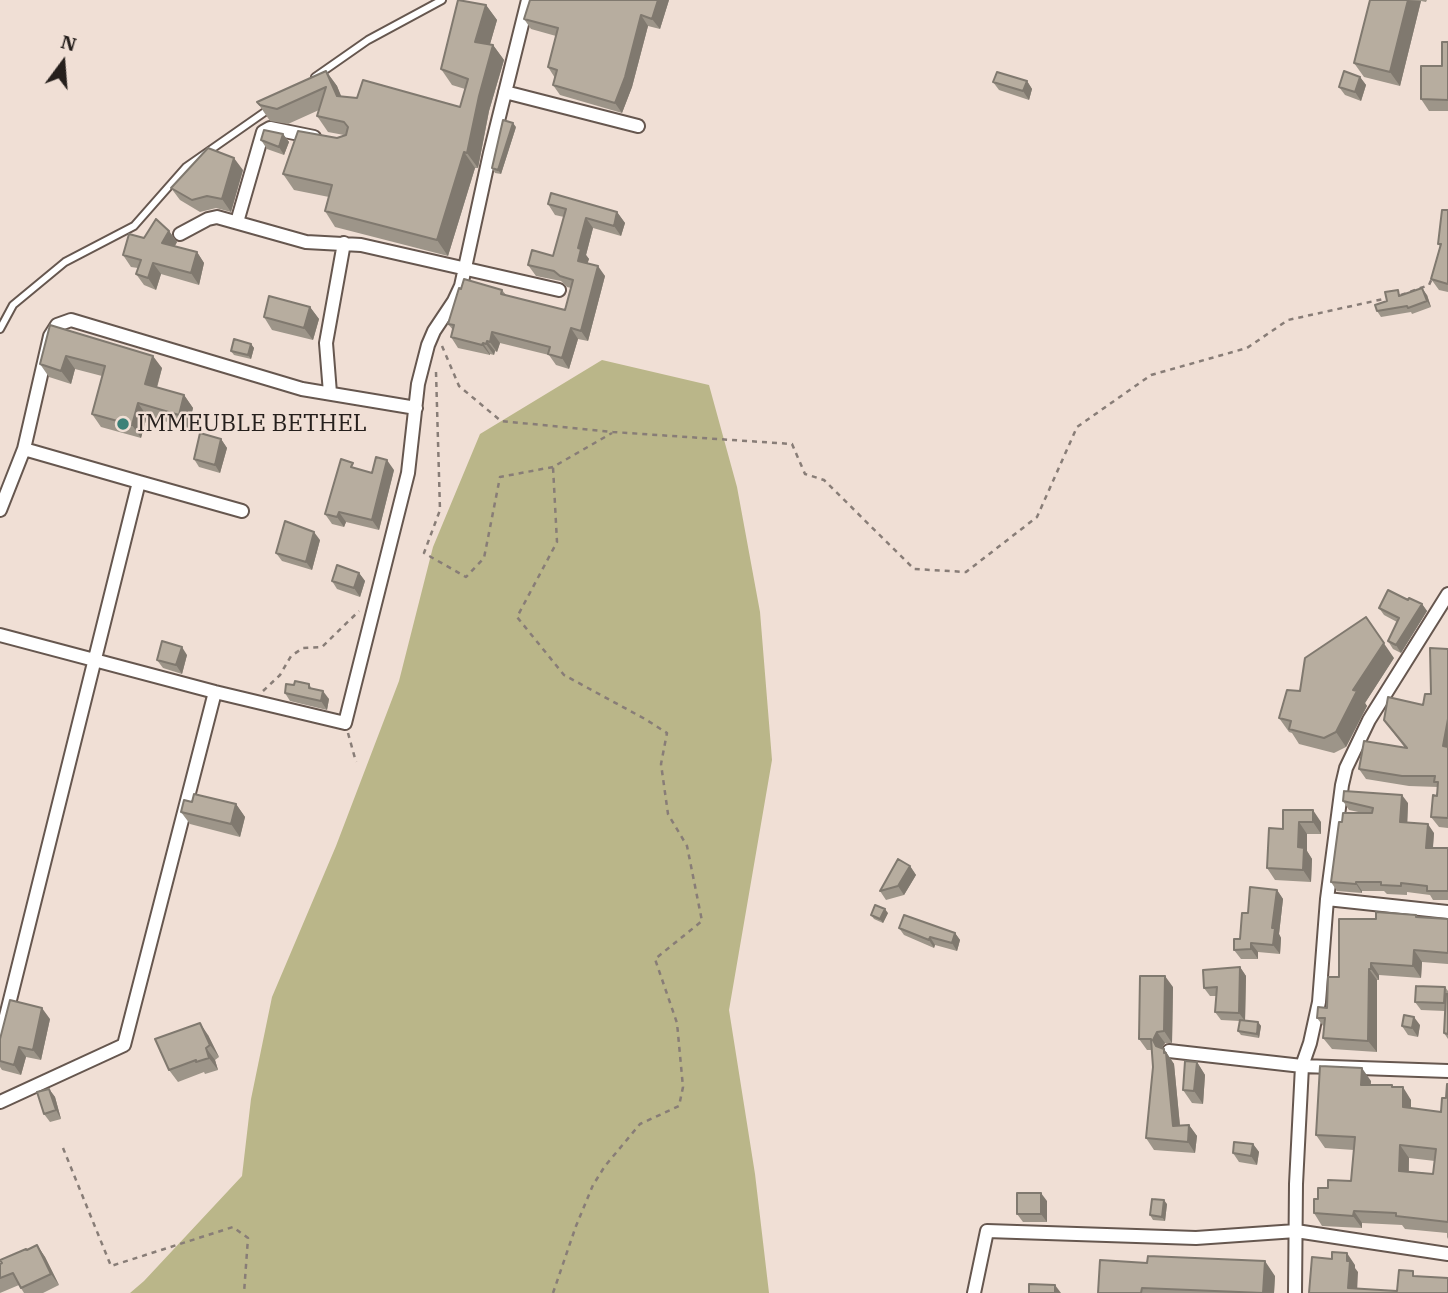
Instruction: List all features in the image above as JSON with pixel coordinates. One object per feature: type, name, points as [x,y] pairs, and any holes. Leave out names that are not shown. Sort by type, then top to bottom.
[{"type":"street","points":[[0,635],[345,723],[405,486],[421,371],[428,345],[454,301],[465,269],[528,0]]},
{"type":"street","points":[[505,92],[638,126]]},
{"type":"street","points":[[237,222],[266,129],[324,139]]},
{"type":"street","points":[[180,234],[212,218],[237,222],[306,242],[361,245],[559,290]]},
{"type":"street","points":[[330,393],[326,343],[344,243]]},
{"type":"street","points":[[0,510],[24,449],[50,336],[57,325],[71,320],[302,388],[416,408]]},
{"type":"street","points":[[24,449],[242,511]]},
{"type":"street","points":[[0,1040],[139,482]]},
{"type":"street","points":[[1295,1293],[1302,1066],[1319,1002],[1327,899],[1346,768],[1369,720],[1448,594]]},
{"type":"street","points":[[0,1102],[124,1045],[215,692]]},
{"type":"street","points":[[1327,899],[1448,912]]},
{"type":"street","points":[[1169,1051],[1302,1066],[1448,1071]]},
{"type":"street","points":[[974,1293],[987,1231],[1196,1238],[1296,1231],[1448,1254]]},
{"type":"lane","points":[[311,79],[368,40],[442,0]]},
{"type":"lane","points":[[0,329],[13,304],[65,262],[134,226],[186,167],[277,103]]},
{"type":"path","points":[[435,331],[459,386],[501,421],[613,432],[792,444],[805,474],[824,480],[914,569],[965,572],[1037,517],[1077,427],[1151,375],[1247,348],[1288,320],[1407,293],[1429,285],[1433,275]]},
{"type":"path","points":[[436,372],[440,510],[424,554],[466,576],[484,558],[500,477],[554,467],[613,432]]},
{"type":"path","points":[[553,1293],[580,1216],[593,1185],[605,1166],[640,1125],[679,1106],[683,1087],[677,1023],[654,959],[702,921],[687,846],[668,814],[661,764],[667,733],[564,675],[517,617],[557,542],[554,467]]},
{"type":"path","points":[[262,691],[279,675],[291,656],[303,648],[322,647],[360,610]]},
{"type":"path","points":[[345,723],[356,762]]},
{"type":"path","points":[[63,1148],[111,1266],[233,1227],[248,1238],[244,1293]]},
{"type":"shaded area","points":[[602,360],[709,385],[737,487],[760,612],[772,760],[729,1010],[755,1174],[769,1293],[130,1293],[242,1176],[251,1099],[272,997],[336,846],[399,681],[433,547],[480,434]]},
{"type":"building","points":[[458,0],[486,5],[475,42],[493,45],[467,153],[464,152],[437,240],[325,211],[332,185],[283,174],[298,131],[337,138],[346,135],[348,127],[344,122],[317,116],[326,87],[277,109],[257,102],[326,71],[337,96],[357,98],[363,80],[460,107],[468,79],[441,69]]},
{"type":"building","points":[[530,0],[658,0],[652,19],[641,15],[625,77],[615,103],[553,85],[557,70],[548,67],[558,28],[524,19]]},
{"type":"building","points":[[1370,0],[1408,0],[1390,72],[1354,63]]},
{"type":"building","points":[[1442,42],[1448,42],[1448,100],[1421,99],[1421,66],[1442,66]]},
{"type":"building","points":[[1344,71],[1360,77],[1355,92],[1339,87]]},
{"type":"building","points":[[997,72],[1027,81],[1023,91],[993,82]]},
{"type":"building","points":[[503,120],[513,123],[498,170],[492,168]]},
{"type":"building","points":[[264,130],[283,134],[279,147],[261,140]]},
{"type":"building","points":[[208,148],[234,158],[222,199],[207,196],[192,200],[171,188]]},
{"type":"building","points":[[551,193],[617,212],[614,226],[586,218],[578,248],[581,249],[578,261],[598,266],[581,331],[571,328],[562,358],[548,354],[550,347],[492,332],[490,342],[482,345],[451,337],[454,325],[448,324],[464,279],[502,290],[501,294],[565,310],[573,280],[554,271],[528,265],[532,250],[553,256],[566,209],[548,204]]},
{"type":"building","points":[[1442,210],[1448,210],[1448,284],[1431,279],[1441,244],[1438,244]]},
{"type":"building","points":[[156,219],[169,231],[162,243],[197,252],[191,273],[153,263],[148,278],[136,274],[141,260],[123,255],[129,234],[144,238]]},
{"type":"building","points":[[1422,288],[1427,301],[1408,308],[1377,311],[1375,305],[1387,301],[1385,292],[1398,290],[1399,296]]},
{"type":"building","points":[[269,296],[310,307],[304,328],[264,317]]},
{"type":"building","points":[[50,325],[153,356],[145,384],[184,395],[179,415],[138,403],[132,425],[92,414],[105,366],[66,356],[61,371],[40,364]]},
{"type":"building","points":[[234,339],[251,344],[248,355],[231,351]]},
{"type":"building","points":[[200,433],[221,439],[215,465],[194,459]]},
{"type":"building","points":[[376,457],[387,460],[372,520],[339,512],[337,517],[325,514],[341,459],[353,463],[351,467],[372,473]]},
{"type":"building","points":[[285,521],[314,532],[306,562],[276,553]]},
{"type":"building","points":[[337,565],[359,573],[354,588],[332,581]]},
{"type":"building","points":[[1388,590],[1422,604],[1396,645],[1388,641],[1399,618],[1379,608]]},
{"type":"building","points":[[1366,617],[1384,643],[1353,690],[1357,691],[1336,732],[1324,738],[1289,729],[1291,721],[1279,718],[1287,690],[1300,691],[1305,658]]},
{"type":"building","points":[[162,641],[182,647],[176,665],[157,660]]},
{"type":"building","points":[[1430,648],[1448,649],[1448,719],[1443,746],[1448,747],[1448,818],[1431,817],[1433,795],[1437,796],[1438,782],[1434,782],[1435,776],[1402,776],[1359,769],[1364,741],[1407,748],[1384,720],[1388,697],[1423,705],[1425,694],[1431,694]]},
{"type":"building","points":[[295,681],[323,691],[321,701],[285,693],[286,684],[294,685]]},
{"type":"building","points":[[1344,791],[1402,795],[1400,822],[1428,824],[1426,848],[1448,848],[1448,891],[1427,891],[1427,886],[1401,883],[1401,886],[1381,885],[1381,882],[1331,882],[1339,822],[1342,822],[1343,813],[1372,813],[1373,808],[1343,801]]},
{"type":"building","points":[[194,794],[236,804],[231,824],[181,812],[184,800],[192,802]]},
{"type":"building","points":[[1283,810],[1313,810],[1313,822],[1299,822],[1298,847],[1304,848],[1303,870],[1267,868],[1269,828],[1283,829]]},
{"type":"building","points":[[898,859],[910,866],[898,886],[880,891]]},
{"type":"building","points":[[1250,887],[1277,890],[1272,928],[1275,928],[1273,945],[1251,943],[1251,949],[1234,950],[1234,939],[1240,939],[1242,913],[1248,913]]},
{"type":"building","points":[[875,905],[885,909],[880,919],[871,915]]},
{"type":"building","points":[[1376,912],[1448,919],[1448,953],[1414,950],[1413,966],[1371,963],[1368,1041],[1323,1038],[1325,1018],[1317,1018],[1318,1007],[1327,1008],[1328,977],[1339,977],[1339,919],[1376,919]]},
{"type":"building","points":[[904,915],[955,933],[952,943],[930,937],[929,940],[899,928]]},
{"type":"building","points":[[1240,967],[1239,1013],[1215,1012],[1217,987],[1204,988],[1203,970]]},
{"type":"building","points":[[1140,976],[1165,976],[1164,1031],[1157,1032],[1153,1040],[1156,1046],[1164,1049],[1166,1053],[1173,1126],[1189,1125],[1188,1142],[1146,1138],[1153,1067],[1151,1039],[1139,1039]]},
{"type":"building","points":[[1416,986],[1445,987],[1444,1003],[1415,1002]]},
{"type":"building","points":[[1448,994],[1448,1034],[1444,1033]]},
{"type":"building","points":[[10,1000],[42,1008],[33,1050],[19,1047],[14,1065],[0,1061],[0,1039]]},
{"type":"building","points":[[1404,1015],[1414,1017],[1412,1028],[1402,1026]]},
{"type":"building","points":[[1240,1020],[1258,1022],[1257,1034],[1238,1031]]},
{"type":"building","points":[[200,1023],[210,1045],[206,1048],[209,1058],[169,1070],[155,1039]]},
{"type":"building","points":[[1185,1061],[1197,1062],[1194,1091],[1183,1090]]},
{"type":"building","points":[[1320,1066],[1362,1068],[1361,1085],[1403,1087],[1403,1107],[1441,1112],[1442,1098],[1446,1098],[1448,1084],[1448,1222],[1396,1216],[1396,1213],[1354,1211],[1353,1216],[1314,1213],[1314,1199],[1318,1199],[1318,1188],[1328,1188],[1328,1180],[1351,1181],[1355,1137],[1316,1135]],"holes":[[[1400,1145],[1436,1149],[1433,1174],[1399,1171]]]},
{"type":"building","points":[[49,1089],[56,1110],[44,1114],[37,1092]]},
{"type":"building","points":[[1234,1142],[1253,1144],[1251,1156],[1233,1153]]},
{"type":"building","points":[[1017,1193],[1041,1193],[1041,1214],[1017,1214]]},
{"type":"building","points":[[1152,1199],[1164,1200],[1162,1217],[1150,1215]]},
{"type":"building","points":[[37,1245],[51,1274],[21,1288],[13,1273],[0,1278],[0,1260]]},
{"type":"building","points":[[1332,1252],[1347,1253],[1347,1261],[1350,1261],[1348,1288],[1397,1291],[1399,1270],[1413,1271],[1413,1276],[1448,1278],[1448,1293],[1309,1293],[1312,1257],[1332,1259]]},
{"type":"building","points":[[1148,1256],[1265,1261],[1263,1293],[1142,1288],[1141,1293],[1098,1293],[1100,1260],[1147,1263]]},
{"type":"building","points":[[1029,1284],[1055,1285],[1055,1293],[1029,1293]]},
{"type":"place","name":"IMMEUBLE BETHEL","points":[[123,424]]}]
